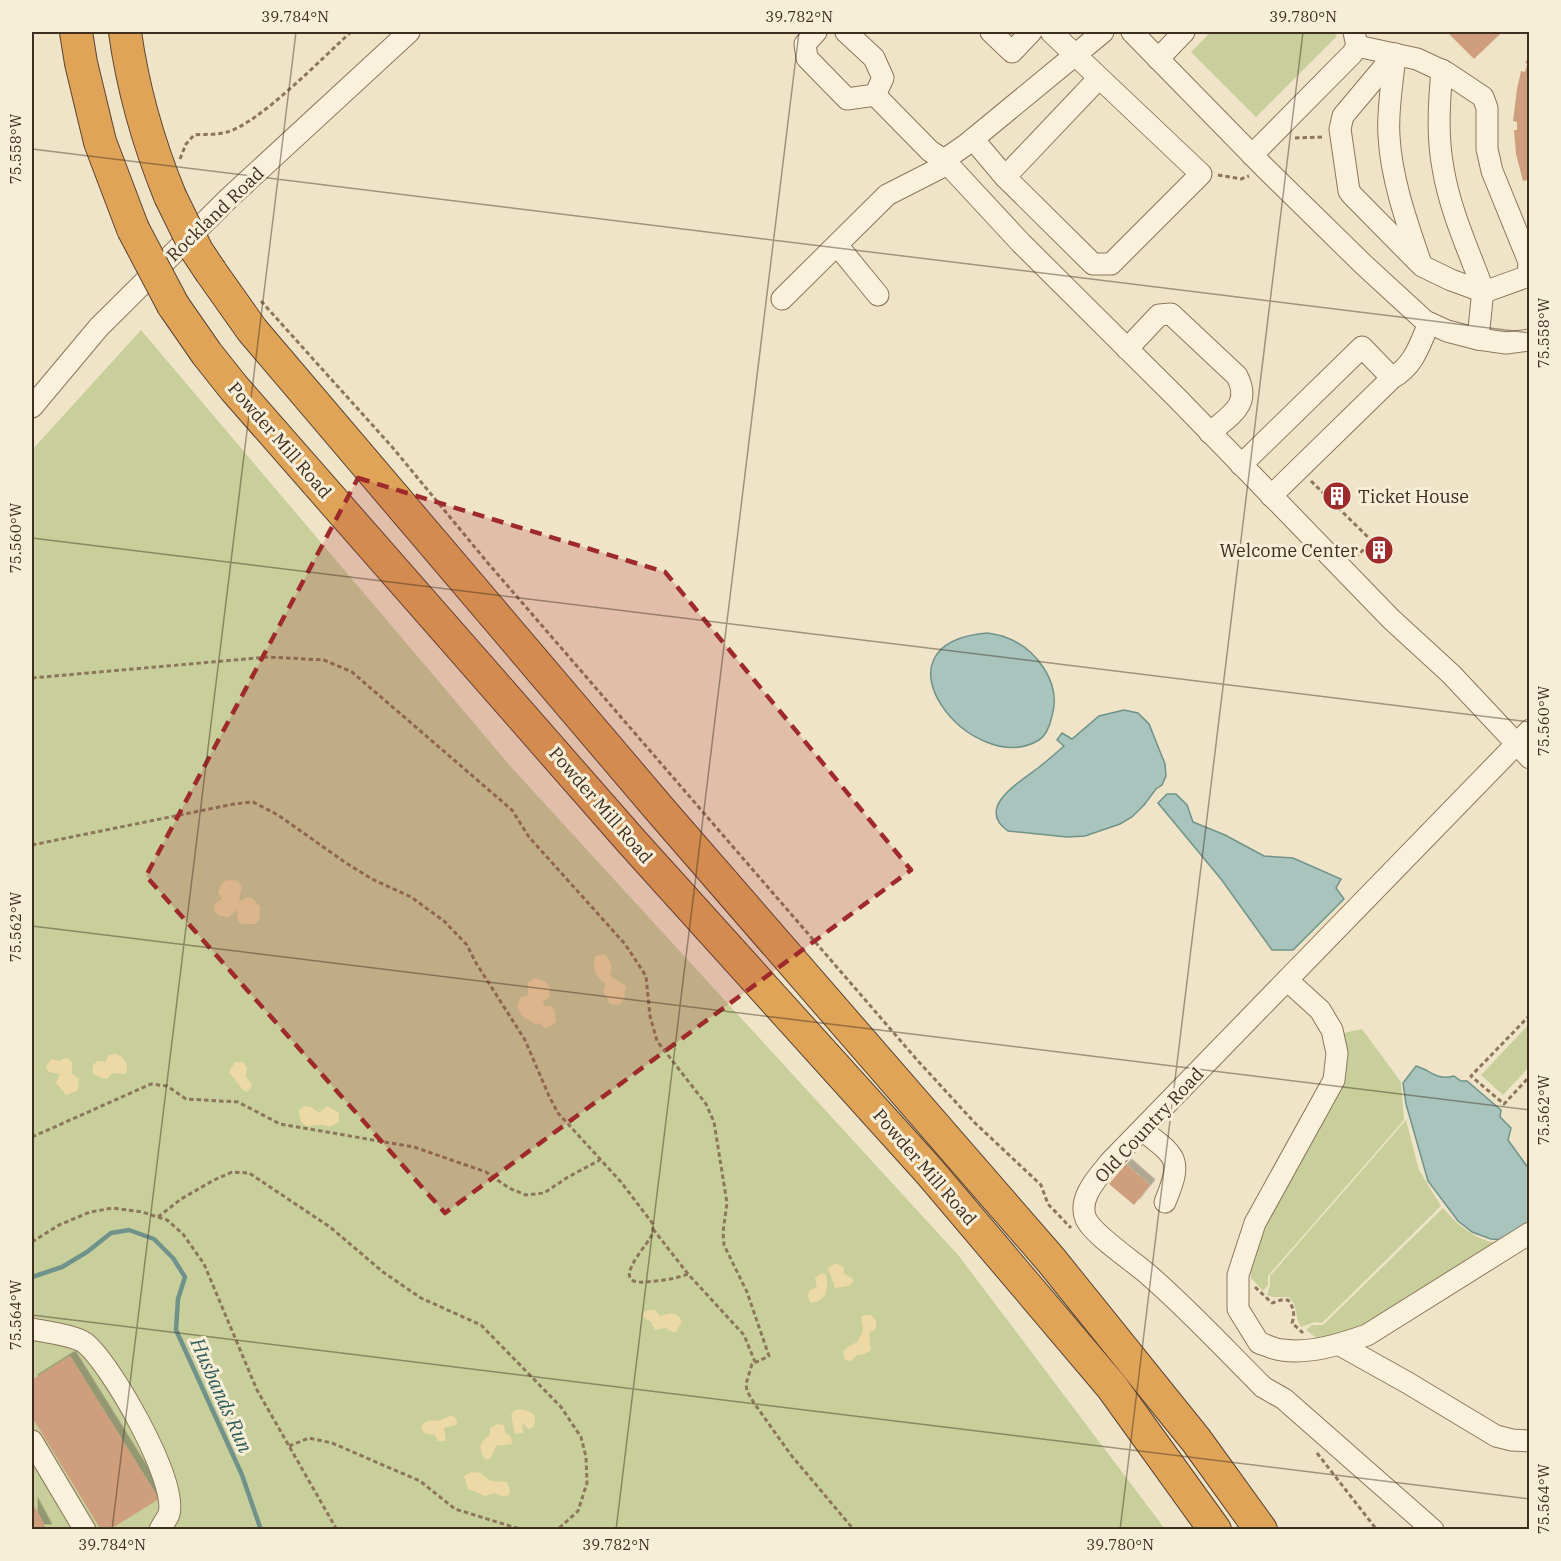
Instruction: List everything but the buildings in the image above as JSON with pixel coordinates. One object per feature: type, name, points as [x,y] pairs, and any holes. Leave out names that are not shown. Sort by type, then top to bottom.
[{"type":"highway","name":"Powder Mill Road","points":[[76,32],[100,142],[134,229],[173,305],[207,354],[234,388],[633,842],[922,1162],[1112,1387],[1215,1530]]},
{"type":"highway","name":"Powder Mill Road","points":[[125,32],[142,119],[152,152],[170,196],[197,251],[252,330],[631,776],[1051,1260],[1196,1440],[1261,1530]]},
{"type":"street","name":"Rockland Road","points":[[32,407],[108,319],[229,198],[409,32]]},
{"type":"street","points":[[816,32],[805,44],[807,58],[848,99],[875,95]]},
{"type":"street","points":[[846,32],[874,58],[883,78],[875,95]]},
{"type":"street","points":[[991,32],[1012,52],[1031,32]]},
{"type":"street","points":[[973,139],[1005,177],[1093,264],[1111,264],[1201,174],[1051,32]]},
{"type":"street","points":[[782,299],[887,195],[940,168],[944,160],[973,139],[1103,32]]},
{"type":"street","points":[[1132,32],[1254,164],[1429,322],[1447,331],[1478,339],[1506,343],[1530,340]]},
{"type":"street","points":[[1158,59],[1184,32]]},
{"type":"street","points":[[1254,164],[1352,54],[1355,39],[1395,54],[1417,58],[1442,70],[1483,97],[1487,108],[1487,149],[1492,171],[1529,262],[1528,274],[1523,278],[1484,292],[1422,266],[1349,191],[1340,129],[1343,116],[1395,54]]},
{"type":"street","points":[[1395,54],[1390,145],[1405,216],[1422,266]]},
{"type":"street","points":[[1442,70],[1439,135],[1443,168],[1452,205],[1484,292],[1478,339]]},
{"type":"street","points":[[1005,177],[1099,78]]},
{"type":"street","points":[[875,95],[930,151],[944,160],[1021,243],[1210,433],[1390,619],[1525,744]]},
{"type":"street","points":[[837,244],[878,295]]},
{"type":"street","points":[[1127,349],[1159,315],[1171,314],[1237,376],[1243,388],[1242,400],[1236,410],[1210,433]]},
{"type":"street","points":[[1271,496],[1392,378],[1402,373],[1414,358],[1429,322]]},
{"type":"street","points":[[1241,465],[1362,347],[1392,378]]},
{"type":"street","name":"Old Country Road","points":[[1433,1530],[1284,1399],[1263,1387],[1152,1278],[1098,1233],[1085,1218],[1085,1203],[1090,1188],[1110,1162],[1287,980],[1525,744]]},
{"type":"street","points":[[1287,980],[1320,1010],[1332,1030],[1337,1053],[1334,1080],[1255,1223],[1238,1275],[1238,1309],[1259,1343],[1282,1350],[1332,1346],[1367,1335],[1530,1233]]},
{"type":"street","points":[[1142,1130],[1167,1149],[1175,1161],[1176,1176],[1165,1202]]},
{"type":"street","points":[[32,1329],[83,1342],[101,1360],[151,1442],[168,1488],[169,1513],[159,1530]]},
{"type":"street","points":[[1332,1346],[1408,1383],[1496,1436],[1530,1441]]},
{"type":"street","points":[[32,1442],[85,1530]]},
{"type":"path","points":[[180,165],[183,150],[194,135],[226,132],[239,127],[264,110],[351,32]]},
{"type":"path","points":[[1293,138],[1324,137]]},
{"type":"path","points":[[1201,174],[1241,179],[1254,164]]},
{"type":"path","points":[[254,294],[393,448],[487,562],[918,1061],[975,1123],[1041,1185],[1048,1204],[1074,1231]]},
{"type":"path","points":[[1299,470],[1372,541],[1342,569]]},
{"type":"path","points":[[32,678],[268,657],[324,660],[352,672],[512,810],[529,837],[626,944],[646,976],[650,1016],[657,1041],[706,1104],[714,1122],[727,1203],[723,1232],[724,1245],[747,1292],[769,1356],[752,1364],[746,1384],[747,1391],[791,1455],[854,1530]]},
{"type":"path","points":[[32,845],[253,802],[278,815],[372,879],[411,897],[444,921],[467,945],[525,1040],[558,1113],[621,1182],[653,1224],[652,1236],[633,1261],[630,1270],[634,1282],[688,1274]]},
{"type":"path","points":[[1530,1015],[1471,1076],[1504,1104],[1530,1076]]},
{"type":"path","points":[[32,1137],[151,1084],[166,1086],[186,1099],[238,1102],[280,1124],[414,1147],[486,1172],[509,1188],[526,1195],[544,1193],[600,1160]]},
{"type":"path","points":[[158,1217],[181,1199],[214,1180],[232,1172],[249,1173],[330,1227],[382,1272],[411,1292],[481,1325],[561,1407],[582,1437],[586,1457],[587,1483],[579,1511],[557,1530]]},
{"type":"path","points":[[32,1242],[59,1225],[90,1212],[113,1208],[167,1220],[183,1234],[204,1264],[257,1390],[337,1530]]},
{"type":"path","points":[[653,1229],[688,1274],[744,1335],[754,1362]]},
{"type":"path","points":[[1241,1267],[1247,1281],[1272,1304],[1288,1300],[1294,1315],[1292,1323],[1310,1339],[1332,1346]]},
{"type":"path","points":[[289,1446],[309,1438],[332,1443],[420,1481],[455,1509],[524,1530]]},
{"type":"path","points":[[1317,1453],[1377,1530]]},
{"type":"highlighted area","points":[[358,478],[665,572],[911,870],[445,1213],[146,876]]},
{"type":"green space","points":[[1211,32],[1333,32],[1337,36],[1256,117],[1191,52]]},
{"type":"green space","points":[[141,330],[512,768],[959,1256],[1165,1529],[32,1529],[32,450]]},
{"type":"green space","points":[[1529,1024],[1529,1067],[1503,1095],[1481,1075]]},
{"type":"green space","points":[[1362,1029],[1401,1082],[1404,1120],[1268,1276],[1268,1285],[1263,1291],[1251,1278],[1249,1255],[1337,1083],[1339,1034]]},
{"type":"green space","points":[[1406,1120],[1419,1170],[1441,1206],[1322,1323],[1315,1322],[1301,1327],[1289,1297],[1267,1295],[1270,1276]]},
{"type":"green space","points":[[1443,1208],[1466,1230],[1479,1238],[1495,1243],[1365,1333],[1319,1340],[1306,1330],[1312,1325],[1323,1325]]},
{"type":"sand","points":[[232,880],[242,886],[239,899],[241,901],[248,897],[252,898],[260,907],[259,920],[255,924],[242,924],[238,921],[237,910],[229,917],[220,916],[215,912],[214,904],[222,899],[218,891],[224,881]]},
{"type":"sand","points":[[604,954],[611,964],[610,976],[626,986],[624,999],[619,1005],[610,1004],[603,991],[606,984],[595,972],[595,956]]},
{"type":"sand","points":[[536,978],[546,982],[550,988],[549,998],[542,1002],[554,1010],[556,1021],[545,1028],[522,1016],[517,1007],[521,997],[528,996],[528,982]]},
{"type":"sand","points":[[115,1054],[122,1057],[125,1062],[127,1070],[125,1074],[112,1073],[107,1079],[93,1073],[95,1063],[105,1062],[109,1055]]},
{"type":"sand","points":[[65,1058],[71,1062],[71,1073],[79,1079],[78,1090],[66,1095],[56,1083],[60,1074],[49,1072],[46,1067],[51,1059],[59,1061]]},
{"type":"sand","points":[[235,1062],[243,1062],[247,1068],[246,1076],[252,1086],[247,1092],[229,1072]]},
{"type":"sand","points":[[305,1106],[319,1113],[327,1106],[339,1113],[339,1122],[329,1127],[306,1126],[302,1123],[299,1110]]},
{"type":"sand","points":[[836,1263],[844,1268],[844,1274],[852,1278],[853,1282],[849,1286],[835,1288],[828,1268]]},
{"type":"sand","points":[[822,1273],[826,1275],[826,1293],[821,1300],[811,1303],[808,1297],[809,1291],[817,1287],[815,1278]]},
{"type":"sand","points":[[655,1310],[660,1316],[675,1314],[682,1321],[676,1332],[666,1328],[655,1330],[651,1322],[643,1317],[644,1312]]},
{"type":"sand","points":[[871,1315],[876,1321],[876,1328],[869,1334],[871,1350],[857,1355],[851,1361],[845,1360],[843,1351],[857,1342],[863,1330],[861,1317]]},
{"type":"sand","points":[[515,1410],[526,1410],[533,1414],[535,1416],[534,1427],[528,1429],[522,1422],[523,1433],[515,1434],[511,1415]]},
{"type":"sand","points":[[450,1415],[456,1418],[457,1425],[444,1428],[446,1441],[438,1441],[435,1435],[424,1433],[421,1427],[426,1422],[441,1420]]},
{"type":"sand","points":[[497,1424],[504,1425],[512,1444],[496,1446],[491,1458],[486,1460],[480,1446],[490,1435],[490,1428]]},
{"type":"sand","points":[[471,1472],[481,1473],[491,1481],[507,1482],[509,1495],[504,1497],[494,1493],[485,1496],[468,1489],[464,1476]]},
{"type":"water","points":[[987,633],[1005,637],[1027,649],[1044,668],[1050,679],[1054,704],[1052,716],[1046,733],[1039,740],[1013,747],[986,742],[961,727],[942,706],[932,682],[934,660],[951,642]]},
{"type":"water","points":[[1124,710],[1138,713],[1149,724],[1165,764],[1166,776],[1162,785],[1132,817],[1120,824],[1085,836],[1067,837],[1008,831],[999,822],[996,813],[1004,796],[1064,746],[1057,740],[1062,733],[1072,739],[1099,716]]},
{"type":"water","points":[[1167,794],[1176,794],[1187,805],[1193,822],[1225,835],[1264,856],[1293,858],[1341,879],[1336,888],[1344,899],[1293,950],[1272,950],[1221,879],[1158,803]]},
{"type":"water","points":[[1416,1066],[1438,1076],[1454,1076],[1461,1081],[1467,1081],[1501,1110],[1500,1117],[1511,1128],[1508,1140],[1529,1169],[1529,1227],[1506,1240],[1491,1239],[1472,1232],[1458,1221],[1428,1181],[1406,1104],[1403,1083]]},
{"type":"waterway","name":"Husbands Run","points":[[32,1277],[62,1267],[87,1252],[111,1233],[129,1230],[154,1239],[173,1258],[185,1277],[178,1299],[176,1330],[242,1475],[261,1530]]},
{"type":"place","name":"Ticket House","points":[[1337,496]]},
{"type":"place","name":"Welcome Center","points":[[1379,550]]}]
